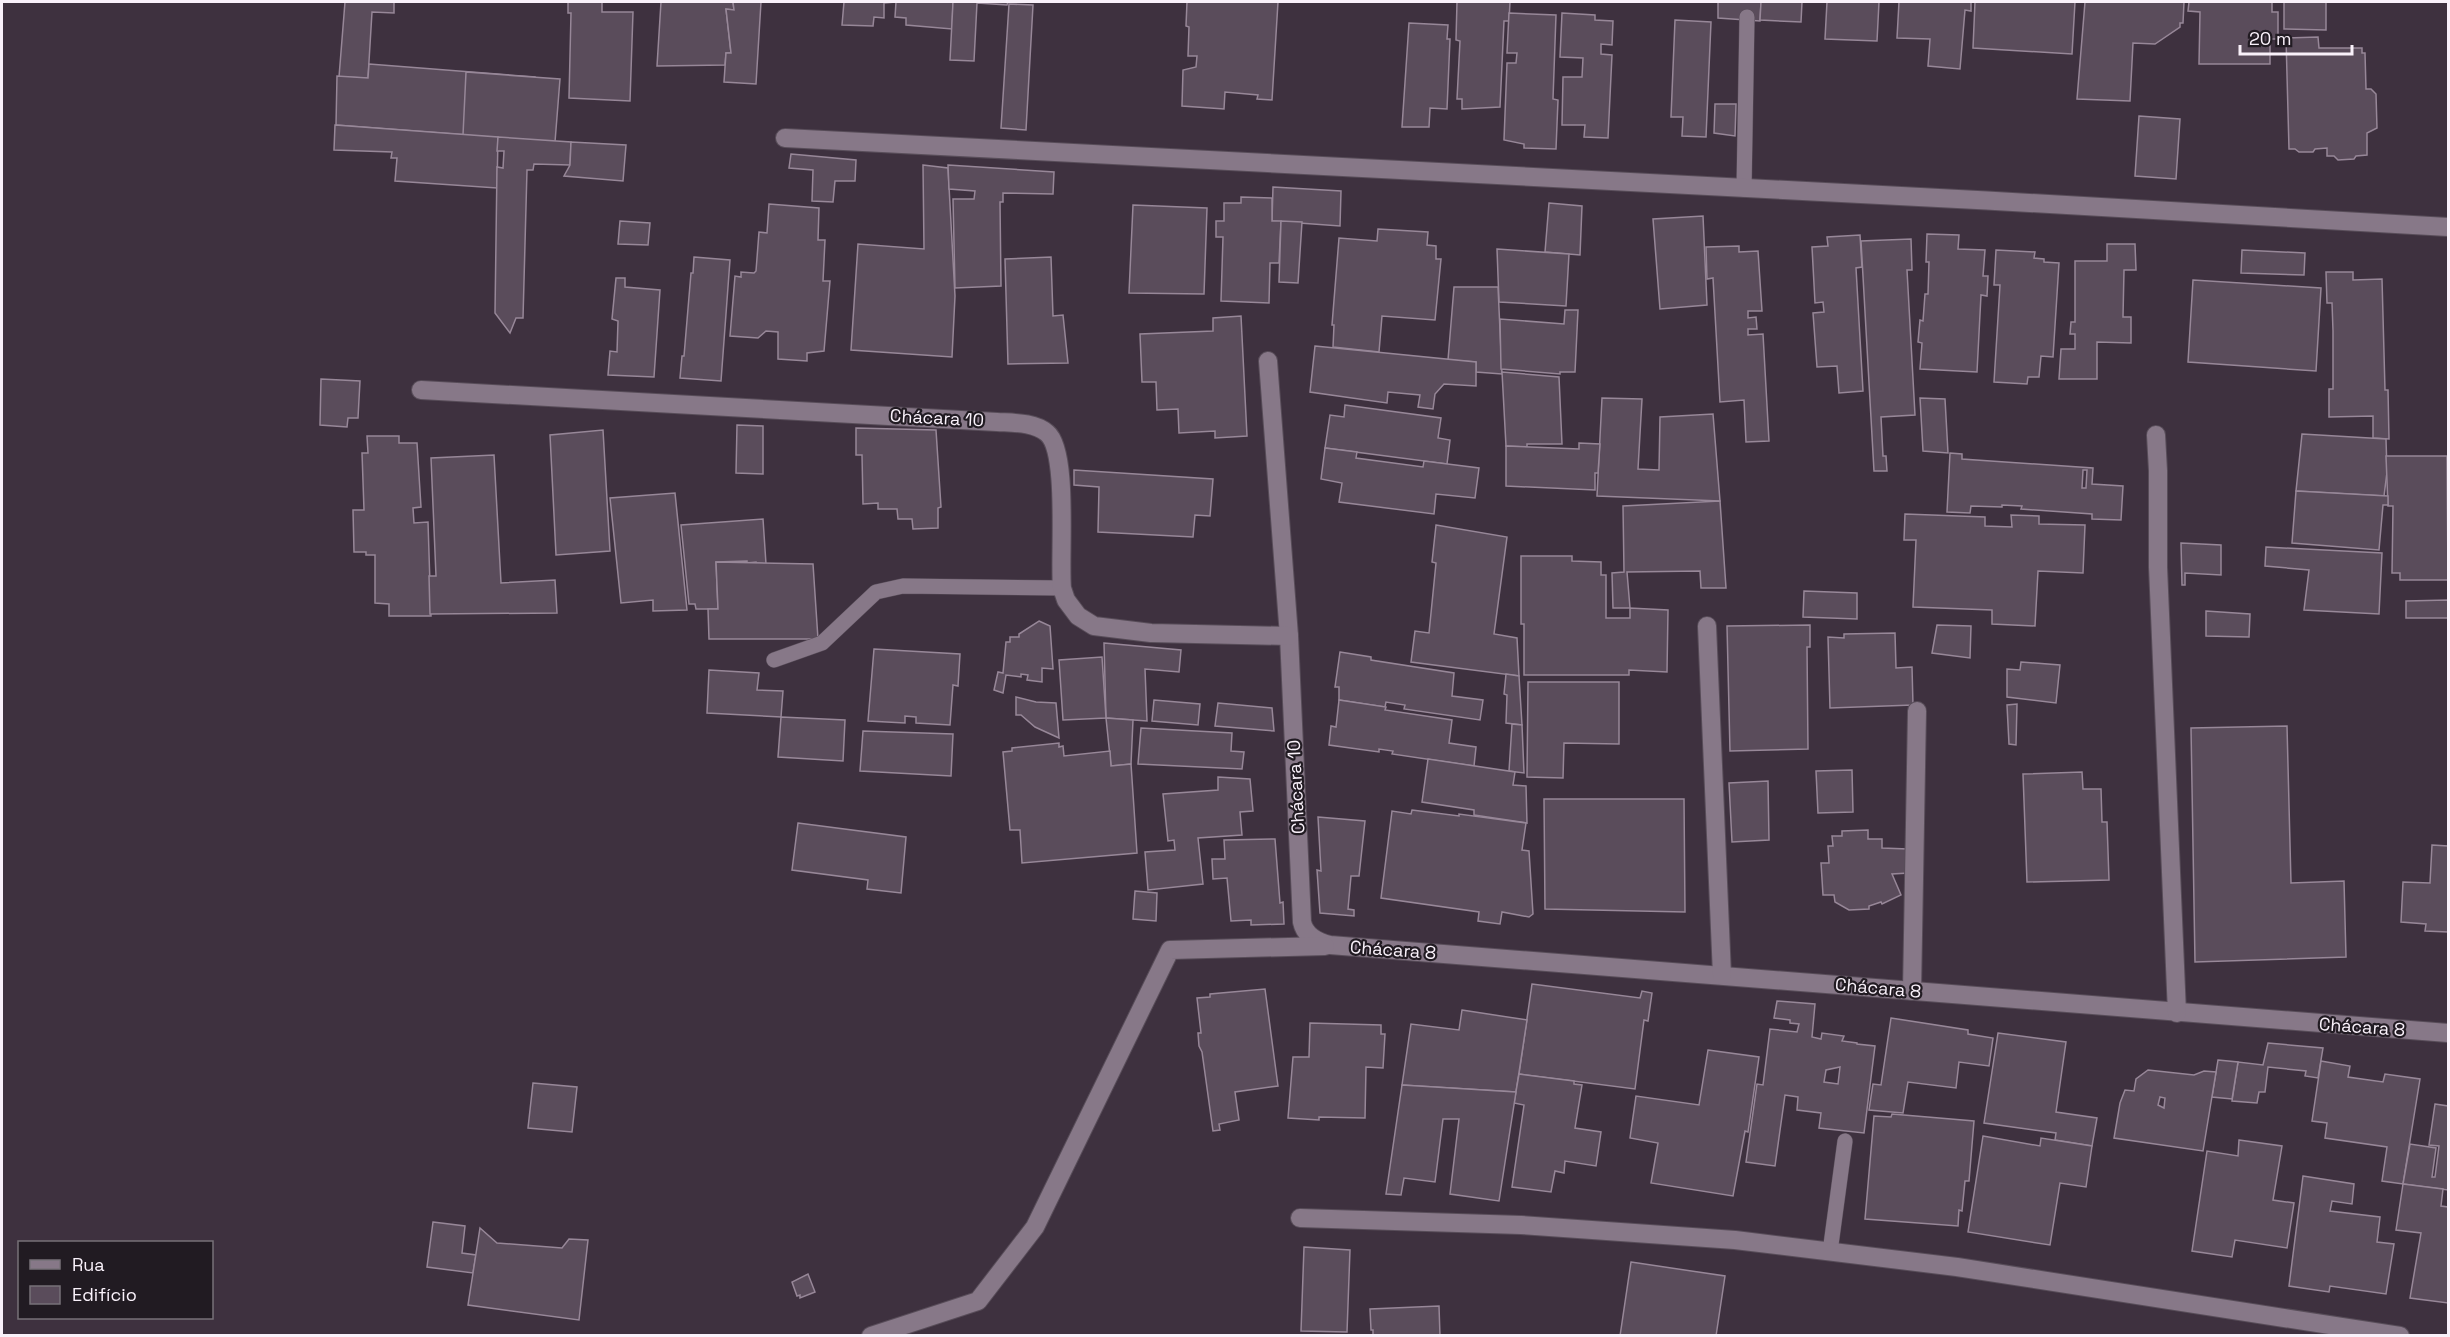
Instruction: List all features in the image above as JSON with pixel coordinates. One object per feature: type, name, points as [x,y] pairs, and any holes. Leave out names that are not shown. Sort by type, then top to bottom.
[{"type":"street","points":[[785,138],[1744,189],[2134,207],[2448,227]]},
{"type":"street","name":"Chácara 10","points":[[1268,361],[1289,636],[1302,922],[1303,929],[1309,936]]},
{"type":"street","name":"Chácara 10","points":[[421,390],[1031,425],[1047,433],[1054,444],[1061,474],[1062,588],[1066,600],[1078,616],[1094,626],[1151,633],[1289,636]]},
{"type":"street","points":[[2156,435],[2158,567],[2177,1013]]},
{"type":"street","points":[[1707,626],[1722,975]]},
{"type":"street","points":[[1912,991],[1917,711]]},
{"type":"street","name":"Chácara 8","points":[[1309,936],[1330,945],[2448,1034]]},
{"type":"street","points":[[871,1335],[978,1301],[1035,1227],[1170,950],[1330,945]]},
{"type":"street","points":[[1300,1218],[1533,1226],[1735,1240],[1968,1269],[2395,1335]]},
{"type":"lane","points":[[1744,189],[1747,17]]},
{"type":"lane","points":[[774,660],[822,643],[876,592],[903,586],[1062,588]]},
{"type":"lane","points":[[1830,1252],[1845,1141]]},
{"type":"building","points":[[345,2],[394,2],[394,13],[372,12],[368,78],[339,77]]},
{"type":"building","points":[[568,2],[602,2],[602,12],[633,12],[630,101],[569,98],[571,13],[568,13]]},
{"type":"building","points":[[661,2],[733,2],[734,10],[726,9],[731,53],[726,53],[725,65],[657,66]]},
{"type":"building","points":[[733,2],[761,2],[756,84],[724,82],[726,53],[731,53],[726,9],[734,10]]},
{"type":"building","points":[[844,2],[896,2],[884,3],[884,18],[874,17],[873,26],[842,25]]},
{"type":"building","points":[[896,2],[953,2],[952,29],[906,25],[906,18],[895,17]]},
{"type":"building","points":[[953,2],[1008,2],[1007,5],[977,3],[974,61],[950,60]]},
{"type":"building","points":[[1187,2],[1278,2],[1272,100],[1257,99],[1258,95],[1225,92],[1224,109],[1182,106],[1183,70],[1196,67],[1197,56],[1188,56]]},
{"type":"building","points":[[1457,2],[1510,2],[1509,21],[1504,21],[1500,107],[1462,109],[1462,99],[1457,99],[1460,41],[1456,40]]},
{"type":"building","points":[[1718,2],[1761,2],[1760,21],[1718,18]]},
{"type":"building","points":[[1761,2],[1802,2],[1801,22],[1760,20]]},
{"type":"building","points":[[1827,2],[1879,2],[1877,41],[1825,39]]},
{"type":"building","points":[[1899,2],[1971,2],[1971,11],[1965,10],[1960,69],[1928,66],[1930,39],[1897,38]]},
{"type":"building","points":[[1975,2],[2075,2],[2072,54],[1973,48]]},
{"type":"building","points":[[2085,2],[2184,2],[2183,23],[2180,23],[2180,27],[2155,44],[2133,43],[2130,101],[2077,99]]},
{"type":"building","points":[[2189,2],[2272,2],[2272,12],[2278,12],[2278,39],[2270,39],[2270,64],[2199,64],[2200,12],[2188,11]]},
{"type":"building","points":[[2284,2],[2326,2],[2326,30],[2284,29]]},
{"type":"building","points":[[1009,4],[1033,5],[1026,130],[1001,128]]},
{"type":"building","points":[[1509,13],[1556,15],[1553,99],[1558,100],[1556,149],[1524,148],[1524,144],[1504,140],[1507,63],[1516,63],[1517,53],[1507,53]]},
{"type":"building","points":[[1562,13],[1595,15],[1595,20],[1613,21],[1612,45],[1601,44],[1601,54],[1612,55],[1608,138],[1584,137],[1585,125],[1562,125],[1563,77],[1582,77],[1583,58],[1560,57]]},
{"type":"building","points":[[1675,20],[1711,22],[1706,137],[1682,136],[1683,117],[1671,117]]},
{"type":"building","points":[[1409,23],[1448,25],[1447,39],[1450,39],[1447,109],[1430,108],[1429,127],[1402,127]]},
{"type":"building","points":[[2318,37],[2319,48],[2362,48],[2362,53],[2365,53],[2366,89],[2371,89],[2376,94],[2377,128],[2367,133],[2367,155],[2338,160],[2334,156],[2327,156],[2327,148],[2315,149],[2313,152],[2289,149],[2286,38]]},
{"type":"building","points":[[369,64],[535,77],[533,140],[336,125],[337,76],[368,78]]},
{"type":"building","points":[[466,72],[560,79],[555,142],[463,135]]},
{"type":"building","points":[[1715,104],[1736,104],[1735,136],[1714,133]]},
{"type":"building","points":[[2139,116],[2180,119],[2176,179],[2135,176]]},
{"type":"building","points":[[335,125],[498,137],[497,188],[395,181],[397,158],[391,158],[392,152],[334,150]]},
{"type":"building","points":[[498,137],[571,142],[570,165],[534,164],[533,170],[527,170],[523,318],[516,318],[510,333],[495,313],[497,167],[503,168],[504,151],[497,151]]},
{"type":"building","points":[[571,142],[626,145],[623,181],[564,176],[570,165]]},
{"type":"building","points":[[791,154],[856,160],[855,181],[835,181],[833,202],[812,201],[813,170],[789,168]]},
{"type":"building","points":[[923,165],[948,168],[955,296],[952,357],[851,350],[858,244],[924,249]]},
{"type":"building","points":[[948,165],[1054,172],[1053,194],[1003,193],[1003,202],[1000,202],[1001,286],[955,288],[953,199],[974,199],[975,191],[949,189]]},
{"type":"building","points":[[1273,187],[1341,191],[1340,226],[1272,221]]},
{"type":"building","points":[[1241,197],[1272,198],[1272,221],[1281,221],[1279,263],[1270,263],[1269,303],[1221,301],[1223,237],[1216,237],[1216,221],[1224,221],[1224,203],[1241,203]]},
{"type":"building","points":[[1549,203],[1582,206],[1580,255],[1545,252]]},
{"type":"building","points":[[769,204],[819,208],[818,240],[825,240],[823,281],[830,281],[824,351],[807,353],[807,361],[778,359],[778,332],[766,331],[758,338],[730,336],[735,276],[741,277],[741,272],[754,273],[756,271],[759,232],[767,233]]},
{"type":"building","points":[[1133,205],[1207,208],[1204,294],[1129,293]]},
{"type":"building","points":[[1703,216],[1707,305],[1660,309],[1653,219]]},
{"type":"building","points":[[620,221],[650,223],[648,245],[618,244]]},
{"type":"building","points":[[1281,221],[1302,222],[1298,283],[1279,282]]},
{"type":"building","points":[[1378,229],[1428,232],[1427,245],[1436,246],[1436,259],[1441,259],[1435,320],[1382,316],[1379,352],[1333,347],[1334,325],[1332,325],[1339,238],[1377,241]]},
{"type":"building","points":[[1927,234],[1959,235],[1958,249],[1985,250],[1983,276],[1988,276],[1987,296],[1981,295],[1977,372],[1920,369],[1922,343],[1918,342],[1920,320],[1923,321],[1925,294],[1928,294]]},
{"type":"building","points":[[1860,235],[1862,267],[1856,268],[1863,391],[1839,393],[1837,366],[1817,367],[1813,313],[1824,312],[1823,302],[1815,303],[1812,247],[1828,246],[1827,237]]},
{"type":"building","points":[[1911,239],[1912,270],[1907,270],[1915,415],[1881,417],[1883,456],[1886,456],[1887,471],[1874,471],[1861,241]]},
{"type":"building","points":[[2107,244],[2135,244],[2136,270],[2124,270],[2123,317],[2131,317],[2131,343],[2097,342],[2097,379],[2059,379],[2061,349],[2075,349],[2075,334],[2070,334],[2071,322],[2075,322],[2075,261],[2107,261]]},
{"type":"building","points":[[1739,246],[1739,252],[1758,251],[1762,311],[1748,311],[1748,318],[1756,317],[1757,329],[1748,329],[1748,335],[1763,334],[1769,441],[1746,442],[1744,400],[1720,402],[1713,278],[1707,279],[1706,247]]},
{"type":"building","points":[[1497,249],[1569,254],[1566,306],[1499,302]]},
{"type":"building","points":[[1996,250],[2035,252],[2034,258],[2044,259],[2044,262],[2059,263],[2053,357],[2041,356],[2039,377],[2028,377],[2027,384],[1994,382],[2000,285],[1994,285]]},
{"type":"building","points":[[2242,250],[2305,253],[2304,275],[2241,273]]},
{"type":"building","points":[[694,257],[730,260],[721,381],[680,378]]},
{"type":"building","points":[[1051,257],[1053,316],[1063,315],[1068,363],[1008,364],[1005,259]]},
{"type":"building","points":[[2326,272],[2353,272],[2353,280],[2382,279],[2385,390],[2388,390],[2389,439],[2373,438],[2373,416],[2329,417],[2329,389],[2333,389],[2333,331],[2332,303],[2327,303]]},
{"type":"building","points":[[616,278],[625,278],[625,287],[660,290],[654,377],[608,375],[610,351],[617,352],[618,321],[612,319]]},
{"type":"building","points":[[2193,280],[2321,288],[2316,371],[2188,362]]},
{"type":"building","points":[[1454,287],[1498,287],[1502,374],[1476,372],[1476,362],[1448,360]]},
{"type":"building","points":[[1565,310],[1578,310],[1575,372],[1560,372],[1560,374],[1501,369],[1500,319],[1564,324]]},
{"type":"building","points":[[1241,316],[1247,436],[1215,438],[1215,431],[1179,433],[1178,409],[1157,410],[1156,382],[1142,382],[1140,334],[1213,331],[1213,318]]},
{"type":"building","points":[[1315,346],[1476,362],[1476,386],[1444,384],[1435,394],[1433,409],[1418,407],[1420,395],[1388,392],[1387,403],[1310,392]]},
{"type":"building","points":[[1502,372],[1559,377],[1562,444],[1506,446]]},
{"type":"building","points":[[321,379],[360,381],[358,418],[348,418],[347,427],[320,425]]},
{"type":"building","points":[[1602,398],[1642,399],[1638,469],[1659,470],[1660,417],[1713,414],[1720,501],[1597,496]]},
{"type":"building","points":[[1920,398],[1945,399],[1948,453],[1923,451]]},
{"type":"building","points":[[1345,405],[1441,418],[1438,438],[1450,440],[1447,464],[1325,448],[1330,415],[1344,417]]},
{"type":"building","points":[[737,425],[763,426],[763,474],[736,473]]},
{"type":"building","points":[[856,428],[936,430],[941,507],[938,508],[938,528],[913,529],[912,519],[898,519],[897,509],[878,509],[878,503],[863,504],[862,455],[856,455]]},
{"type":"building","points":[[603,430],[610,551],[556,555],[550,435]]},
{"type":"building","points":[[2302,434],[2386,439],[2387,472],[2384,496],[2296,491]]},
{"type":"building","points":[[367,436],[399,436],[399,443],[417,443],[421,507],[413,508],[414,523],[428,522],[431,616],[389,616],[389,604],[375,603],[375,555],[354,552],[353,510],[364,510],[362,453],[368,453]]},
{"type":"building","points":[[1579,443],[1600,444],[1598,473],[1595,473],[1595,490],[1506,486],[1506,446],[1579,449]]},
{"type":"building","points":[[1325,448],[1357,452],[1356,458],[1423,467],[1424,461],[1479,468],[1475,498],[1436,494],[1434,514],[1339,502],[1342,483],[1321,479]]},
{"type":"building","points":[[1950,453],[1962,454],[1962,459],[2093,468],[2092,484],[2123,486],[2121,520],[2092,519],[2092,514],[2021,509],[2022,506],[2002,505],[2002,507],[1971,506],[1970,513],[1947,512]],"holes":[[[2083,470],[2087,470],[2086,488],[2082,488]]]},
{"type":"building","points":[[494,455],[501,583],[555,580],[557,613],[430,614],[429,576],[436,576],[431,458]]},
{"type":"building","points":[[2386,456],[2447,456],[2448,580],[2400,580],[2400,573],[2392,573],[2393,506],[2388,506]]},
{"type":"building","points":[[1074,470],[1213,479],[1210,516],[1195,515],[1193,537],[1098,532],[1099,487],[1074,485]]},
{"type":"building","points":[[2296,491],[2388,496],[2388,505],[2383,505],[2379,550],[2292,543]]},
{"type":"building","points":[[675,493],[687,610],[653,611],[653,600],[621,603],[610,498]]},
{"type":"building","points":[[1720,501],[1726,588],[1701,588],[1700,571],[1627,572],[1630,608],[1613,608],[1612,573],[1624,572],[1623,506]]},
{"type":"building","points":[[1905,514],[1985,517],[1985,526],[2012,527],[2011,515],[2039,516],[2039,524],[2085,525],[2083,573],[2038,571],[2035,626],[1992,624],[1992,610],[1913,607],[1916,540],[1904,540]]},
{"type":"building","points":[[763,519],[766,564],[747,563],[747,561],[716,562],[718,609],[696,609],[695,604],[689,604],[681,525]]},
{"type":"building","points":[[1436,525],[1507,537],[1494,634],[1517,638],[1519,676],[1411,662],[1415,631],[1429,633],[1436,563],[1432,562]]},
{"type":"building","points":[[2181,543],[2221,545],[2221,575],[2185,573],[2185,585],[2182,585]]},
{"type":"building","points":[[2266,547],[2382,553],[2379,614],[2304,610],[2309,570],[2265,566]]},
{"type":"building","points":[[1521,556],[1572,556],[1572,561],[1601,562],[1601,575],[1606,575],[1606,618],[1630,618],[1630,608],[1668,610],[1667,672],[1629,670],[1629,675],[1524,675]]},
{"type":"building","points":[[716,562],[813,564],[818,639],[709,639],[708,609],[718,609]]},
{"type":"building","points":[[1804,591],[1857,593],[1857,619],[1803,617]]},
{"type":"building","points":[[2448,600],[2448,618],[2406,618],[2406,601]]},
{"type":"building","points":[[2206,611],[2250,614],[2249,637],[2206,636]]},
{"type":"building","points":[[1039,621],[1050,626],[1053,669],[1042,668],[1042,682],[1027,680],[1028,675],[1021,674],[1021,677],[1006,675],[1003,693],[994,690],[998,672],[1003,673],[1006,642],[1010,642],[1010,637],[1019,637],[1019,634]]},
{"type":"building","points":[[1810,625],[1810,647],[1807,647],[1808,749],[1730,751],[1727,626]]},
{"type":"building","points":[[1937,625],[1971,626],[1970,658],[1932,653]]},
{"type":"building","points":[[1895,633],[1896,668],[1912,667],[1913,705],[1830,708],[1828,637],[1844,638],[1844,634]]},
{"type":"building","points":[[1104,643],[1181,650],[1179,672],[1145,669],[1147,721],[1106,718]]},
{"type":"building","points":[[874,649],[960,654],[958,686],[953,685],[950,725],[916,723],[916,717],[905,716],[905,723],[868,721]]},
{"type":"building","points":[[1340,652],[1371,657],[1371,660],[1454,673],[1452,696],[1483,700],[1480,720],[1404,709],[1405,705],[1386,702],[1385,707],[1339,700],[1339,687],[1335,687]]},
{"type":"building","points":[[1102,657],[1106,718],[1063,720],[1059,660]]},
{"type":"building","points":[[2021,662],[2060,665],[2056,703],[2007,697],[2007,669],[2020,670]]},
{"type":"building","points":[[709,670],[759,673],[757,690],[783,691],[781,717],[707,713]]},
{"type":"building","points":[[1506,674],[1519,676],[1522,725],[1506,723],[1507,695],[1504,694]]},
{"type":"building","points":[[1528,682],[1619,682],[1619,744],[1564,743],[1563,778],[1527,777]]},
{"type":"building","points":[[1016,697],[1036,702],[1056,703],[1059,738],[1035,727],[1021,715],[1016,715]]},
{"type":"building","points":[[1154,700],[1200,704],[1198,725],[1152,721]]},
{"type":"building","points":[[1339,700],[1386,707],[1385,710],[1452,720],[1449,743],[1476,747],[1474,766],[1392,754],[1393,751],[1379,749],[1379,752],[1329,745],[1331,726],[1336,727]]},
{"type":"building","points":[[1218,703],[1272,708],[1274,731],[1215,726]]},
{"type":"building","points":[[2017,704],[2016,745],[2009,744],[2007,705]]},
{"type":"building","points":[[781,717],[845,720],[843,761],[778,757]]},
{"type":"building","points":[[1106,718],[1133,720],[1131,764],[1111,766]]},
{"type":"building","points":[[1512,724],[1522,725],[1524,773],[1509,771]]},
{"type":"building","points":[[2287,726],[2291,883],[2344,881],[2346,957],[2195,962],[2191,728]]},
{"type":"building","points":[[1141,728],[1232,733],[1231,751],[1244,752],[1242,769],[1138,764]]},
{"type":"building","points":[[863,731],[953,734],[951,776],[860,771]]},
{"type":"building","points":[[1059,743],[1059,747],[1063,746],[1064,756],[1110,751],[1111,766],[1131,764],[1137,853],[1022,863],[1020,830],[1010,830],[1003,752],[1012,751],[1012,748]]},
{"type":"building","points":[[1428,759],[1515,772],[1513,785],[1526,786],[1527,823],[1474,815],[1474,810],[1422,802]]},
{"type":"building","points":[[1852,770],[1853,812],[1818,813],[1816,771]]},
{"type":"building","points":[[2082,772],[2083,789],[2101,789],[2102,822],[2107,822],[2109,880],[2027,882],[2023,774]]},
{"type":"building","points":[[1218,777],[1250,779],[1253,811],[1240,812],[1242,835],[1198,838],[1203,884],[1148,890],[1145,852],[1175,850],[1174,840],[1168,841],[1163,794],[1218,790]]},
{"type":"building","points":[[1768,781],[1769,840],[1732,842],[1729,783]]},
{"type":"building","points":[[1544,799],[1684,799],[1685,912],[1545,909]]},
{"type":"building","points":[[1412,810],[1526,823],[1522,850],[1529,851],[1533,914],[1529,917],[1502,912],[1500,924],[1478,921],[1479,912],[1381,898],[1392,811],[1411,814]]},
{"type":"building","points":[[1318,817],[1365,821],[1359,876],[1351,876],[1348,909],[1354,910],[1354,916],[1320,913],[1317,870],[1321,871]]},
{"type":"building","points":[[798,823],[906,837],[901,893],[867,889],[868,880],[792,870]]},
{"type":"building","points":[[1868,830],[1868,839],[1882,839],[1882,848],[1908,849],[1909,873],[1892,874],[1901,895],[1882,904],[1881,902],[1869,906],[1869,909],[1849,910],[1835,902],[1834,895],[1823,895],[1821,863],[1829,863],[1828,846],[1833,846],[1832,836],[1842,836],[1842,831]]},
{"type":"building","points":[[1275,839],[1284,924],[1251,925],[1251,920],[1231,921],[1227,878],[1213,879],[1212,859],[1225,859],[1224,840]]},
{"type":"building","points":[[2432,845],[2448,846],[2448,932],[2425,931],[2426,924],[2401,922],[2403,882],[2430,883]]},
{"type":"building","points":[[1135,891],[1157,893],[1156,921],[1133,919]]},
{"type":"building","points":[[1532,984],[1640,998],[1642,991],[1652,993],[1648,1021],[1644,1020],[1635,1089],[1519,1074]]},
{"type":"building","points":[[1265,989],[1278,1086],[1235,1092],[1239,1120],[1219,1124],[1220,1130],[1213,1131],[1202,1052],[1199,1046],[1198,1033],[1201,1033],[1197,998],[1210,997],[1210,994]]},
{"type":"building","points":[[1777,1001],[1815,1004],[1812,1037],[1821,1039],[1822,1033],[1844,1036],[1842,1041],[1875,1046],[1864,1133],[1819,1128],[1821,1113],[1797,1110],[1798,1097],[1785,1095],[1775,1166],[1746,1162],[1757,1084],[1763,1085],[1770,1029],[1797,1032],[1799,1024],[1774,1018]],"holes":[[[1840,1067],[1838,1084],[1824,1082],[1826,1070]]]},
{"type":"building","points":[[1462,1010],[1527,1020],[1516,1092],[1402,1085],[1411,1024],[1459,1030]]},
{"type":"building","points":[[1891,1018],[1968,1030],[1968,1034],[1993,1038],[1989,1066],[1959,1062],[1956,1088],[1908,1082],[1903,1113],[1869,1110],[1873,1084],[1881,1085]]},
{"type":"building","points":[[1310,1023],[1381,1025],[1381,1034],[1385,1034],[1383,1068],[1366,1067],[1365,1118],[1319,1117],[1319,1120],[1288,1118],[1293,1057],[1309,1057]]},
{"type":"building","points":[[1998,1033],[2066,1042],[2056,1112],[2097,1118],[2092,1146],[2055,1140],[2056,1133],[1984,1123]]},
{"type":"building","points":[[2268,1043],[2323,1048],[2318,1078],[2305,1076],[2306,1071],[2268,1067],[2265,1092],[2259,1092],[2257,1103],[2232,1101],[2238,1062],[2263,1065]]},
{"type":"building","points":[[1708,1050],[1759,1057],[1748,1132],[1745,1131],[1733,1196],[1651,1183],[1658,1143],[1630,1138],[1636,1096],[1699,1105]]},
{"type":"building","points":[[2218,1060],[2238,1062],[2232,1099],[2212,1097]]},
{"type":"building","points":[[2321,1061],[2350,1066],[2348,1077],[2383,1082],[2385,1074],[2420,1079],[2403,1184],[2382,1181],[2387,1147],[2325,1138],[2327,1123],[2312,1121]]},
{"type":"building","points":[[2148,1070],[2194,1075],[2204,1071],[2216,1072],[2203,1151],[2114,1138],[2120,1103],[2125,1090],[2134,1091],[2136,1079]],"holes":[[[2160,1097],[2165,1098],[2164,1108],[2158,1105]]]},
{"type":"building","points":[[1519,1074],[1574,1081],[1574,1084],[1582,1085],[1575,1128],[1601,1132],[1596,1166],[1565,1161],[1564,1173],[1555,1171],[1551,1192],[1512,1187],[1524,1105],[1514,1103]]},
{"type":"building","points":[[533,1083],[577,1087],[572,1132],[528,1128]]},
{"type":"building","points":[[1402,1085],[1516,1092],[1499,1201],[1450,1194],[1459,1119],[1443,1119],[1435,1182],[1404,1178],[1401,1195],[1386,1194]]},
{"type":"building","points":[[2435,1104],[2448,1106],[2448,1190],[2403,1184],[2410,1144],[2436,1148],[2432,1177],[2435,1177],[2439,1146],[2429,1145]]},
{"type":"building","points":[[1892,1114],[1974,1121],[1969,1181],[1965,1181],[1958,1226],[1865,1219],[1874,1116],[1891,1117]]},
{"type":"building","points":[[1983,1136],[2040,1146],[2041,1138],[2092,1146],[2086,1187],[2060,1183],[2050,1245],[1968,1232]]},
{"type":"building","points":[[2239,1140],[2282,1146],[2273,1200],[2294,1203],[2287,1248],[2235,1240],[2232,1257],[2192,1251],[2207,1151],[2238,1156]]},
{"type":"building","points":[[2303,1176],[2354,1184],[2352,1204],[2332,1201],[2330,1211],[2380,1217],[2377,1242],[2394,1244],[2386,1294],[2330,1286],[2329,1292],[2289,1286]]},
{"type":"building","points":[[2403,1184],[2443,1189],[2441,1206],[2448,1207],[2448,1303],[2410,1298],[2421,1233],[2396,1230]]},
{"type":"building","points":[[433,1222],[465,1226],[462,1253],[476,1255],[473,1273],[427,1267]]},
{"type":"building","points":[[480,1228],[497,1243],[562,1248],[569,1239],[588,1240],[579,1320],[468,1305]]},
{"type":"building","points":[[1304,1247],[1350,1250],[1347,1332],[1301,1331]]},
{"type":"building","points":[[1631,1262],[1725,1276],[1716,1336],[1620,1336]]},
{"type":"building","points":[[808,1274],[815,1292],[800,1298],[792,1282]]},
{"type":"building","points":[[1439,1306],[1440,1336],[1373,1336],[1370,1309]]}]
